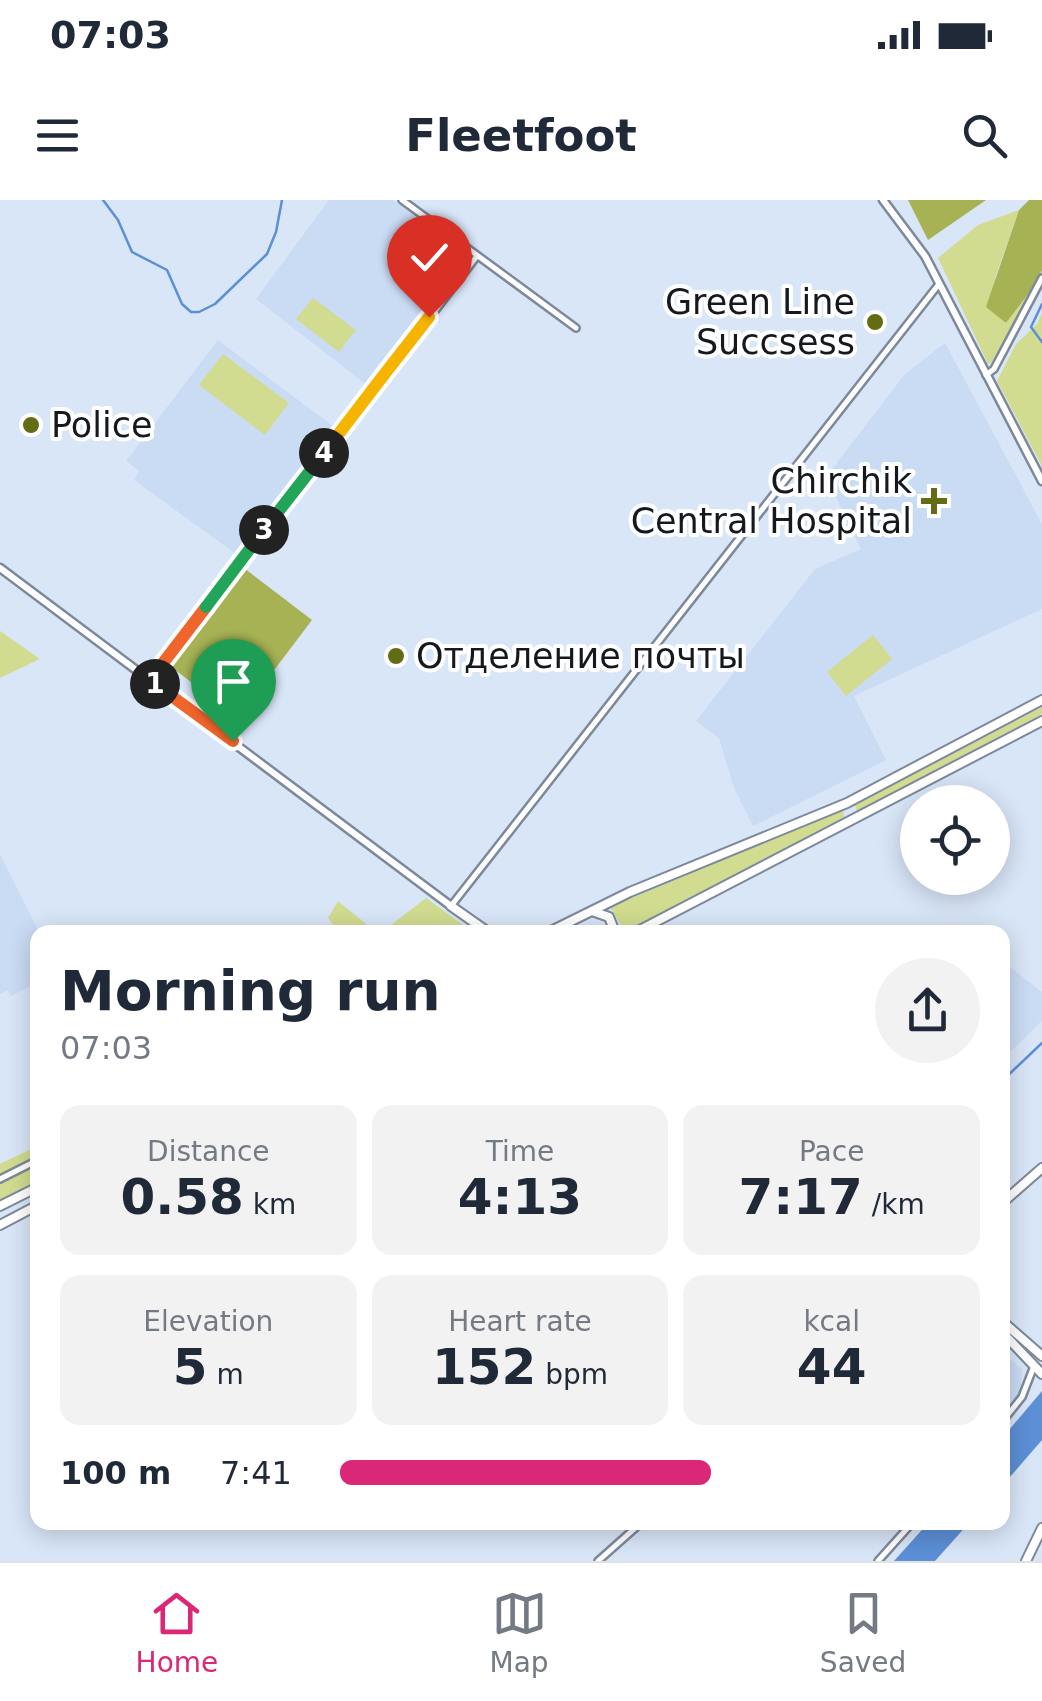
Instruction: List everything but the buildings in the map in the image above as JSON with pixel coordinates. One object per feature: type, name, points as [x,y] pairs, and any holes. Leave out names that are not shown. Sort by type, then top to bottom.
[{"type":"main road","points":[[563,925],[847,803],[1042,700]]},
{"type":"main road","points":[[649,925],[1042,720]]},
{"type":"main road","points":[[847,803],[854,817]]},
{"type":"main road","points":[[451,906],[471,925]]},
{"type":"main road","points":[[451,906],[478,925]]},
{"type":"main road","points":[[589,912],[609,916],[612,925]]},
{"type":"main road","points":[[1010,1196],[1042,1168]]},
{"type":"main road","points":[[0,1206],[30,1192]]},
{"type":"main road","points":[[4,1223],[30,1210]]},
{"type":"main road","points":[[1010,1328],[1042,1356]]},
{"type":"main road","points":[[1010,1340],[1042,1374]]},
{"type":"main road","points":[[1027,1559],[1042,1528]]},
{"type":"street","points":[[402,200],[576,328]]},
{"type":"street","points":[[883,200],[916,242],[1042,482]]},
{"type":"street","points":[[150,680],[477,256]]},
{"type":"street","points":[[986,376],[994,369],[1042,278]]},
{"type":"street","points":[[0,568],[451,906],[939,284]]},
{"type":"street","points":[[0,1179],[30,1164]]},
{"type":"street","points":[[0,1206],[4,1223]]},
{"type":"street","points":[[1010,1412],[1022,1397],[1034,1366]]},
{"type":"street","points":[[598,1561],[633,1530]]},
{"type":"street","points":[[878,1561],[905,1530]]},
{"type":"street","points":[[1027,1559],[1042,1540]]},
{"type":"shaded area","points":[[329,200],[393,200],[470,258],[368,386],[256,299]]},
{"type":"shaded area","points":[[218,340],[333,426],[236,554],[134,480],[139,471],[126,461]]},
{"type":"shaded area","points":[[945,343],[1042,524],[1042,609],[854,696],[886,760],[753,826],[734,788],[719,738],[696,721],[815,569],[861,549],[826,477],[905,374]]},
{"type":"shaded area","points":[[0,854],[36,925],[30,925],[30,986],[11,996],[8,990],[0,994]]},
{"type":"shaded area","points":[[1010,967],[1042,992],[1042,1021],[1010,1052]]},
{"type":"shaded area","points":[[1010,1359],[1022,1370],[1020,1393],[1010,1405]]},
{"type":"green space","points":[[908,200],[986,200],[928,240]]},
{"type":"green space","points":[[1029,200],[1042,200],[1042,270],[1006,323],[986,307],[1019,210]]},
{"type":"green space","points":[[1019,210],[995,278],[1006,323],[1035,285],[994,361],[988,364],[938,258],[978,225]]},
{"type":"green space","points":[[313,298],[356,330],[339,352],[296,319]]},
{"type":"green space","points":[[1042,313],[1042,466],[997,381],[1016,344],[1037,324]]},
{"type":"green space","points":[[223,354],[289,403],[265,435],[199,385]]},
{"type":"green space","points":[[244,568],[312,620],[238,718],[170,666]]},
{"type":"green space","points":[[0,631],[40,659],[0,678]]},
{"type":"green space","points":[[873,635],[892,659],[846,696],[827,672]]},
{"type":"green space","points":[[1042,707],[1042,714],[900,785],[857,811],[855,805]]},
{"type":"green space","points":[[843,810],[844,817],[638,925],[621,925],[610,907]]},
{"type":"green space","points":[[426,898],[463,925],[391,925]]},
{"type":"green space","points":[[338,901],[367,925],[334,925],[328,918]]},
{"type":"green space","points":[[30,1149],[30,1187],[0,1202],[0,1164]]},
{"type":"water","points":[[1042,1391],[1042,1440],[1010,1477],[1010,1429]]},
{"type":"water","points":[[922,1530],[963,1530],[935,1561],[894,1561]]},
{"type":"waterway","points":[[103,200],[118,220],[132,252],[167,270],[182,304],[191,312],[215,304],[267,254],[282,200]]},
{"type":"waterway","points":[[1042,304],[1031,327],[1042,342]]},
{"type":"waterway","points":[[1010,1073],[1042,1043]]},
{"type":"place","name":"Green Line Succsess","points":[[875,322]]},
{"type":"place","name":"Police","points":[[31,425]]},
{"type":"place","name":"Chirchik Central Hospital","points":[[934,501]]},
{"type":"place","name":"Отделение почты","points":[[396,656]]},
{"type":"route","points":[[233,741],[150,680],[429,317]]}]
